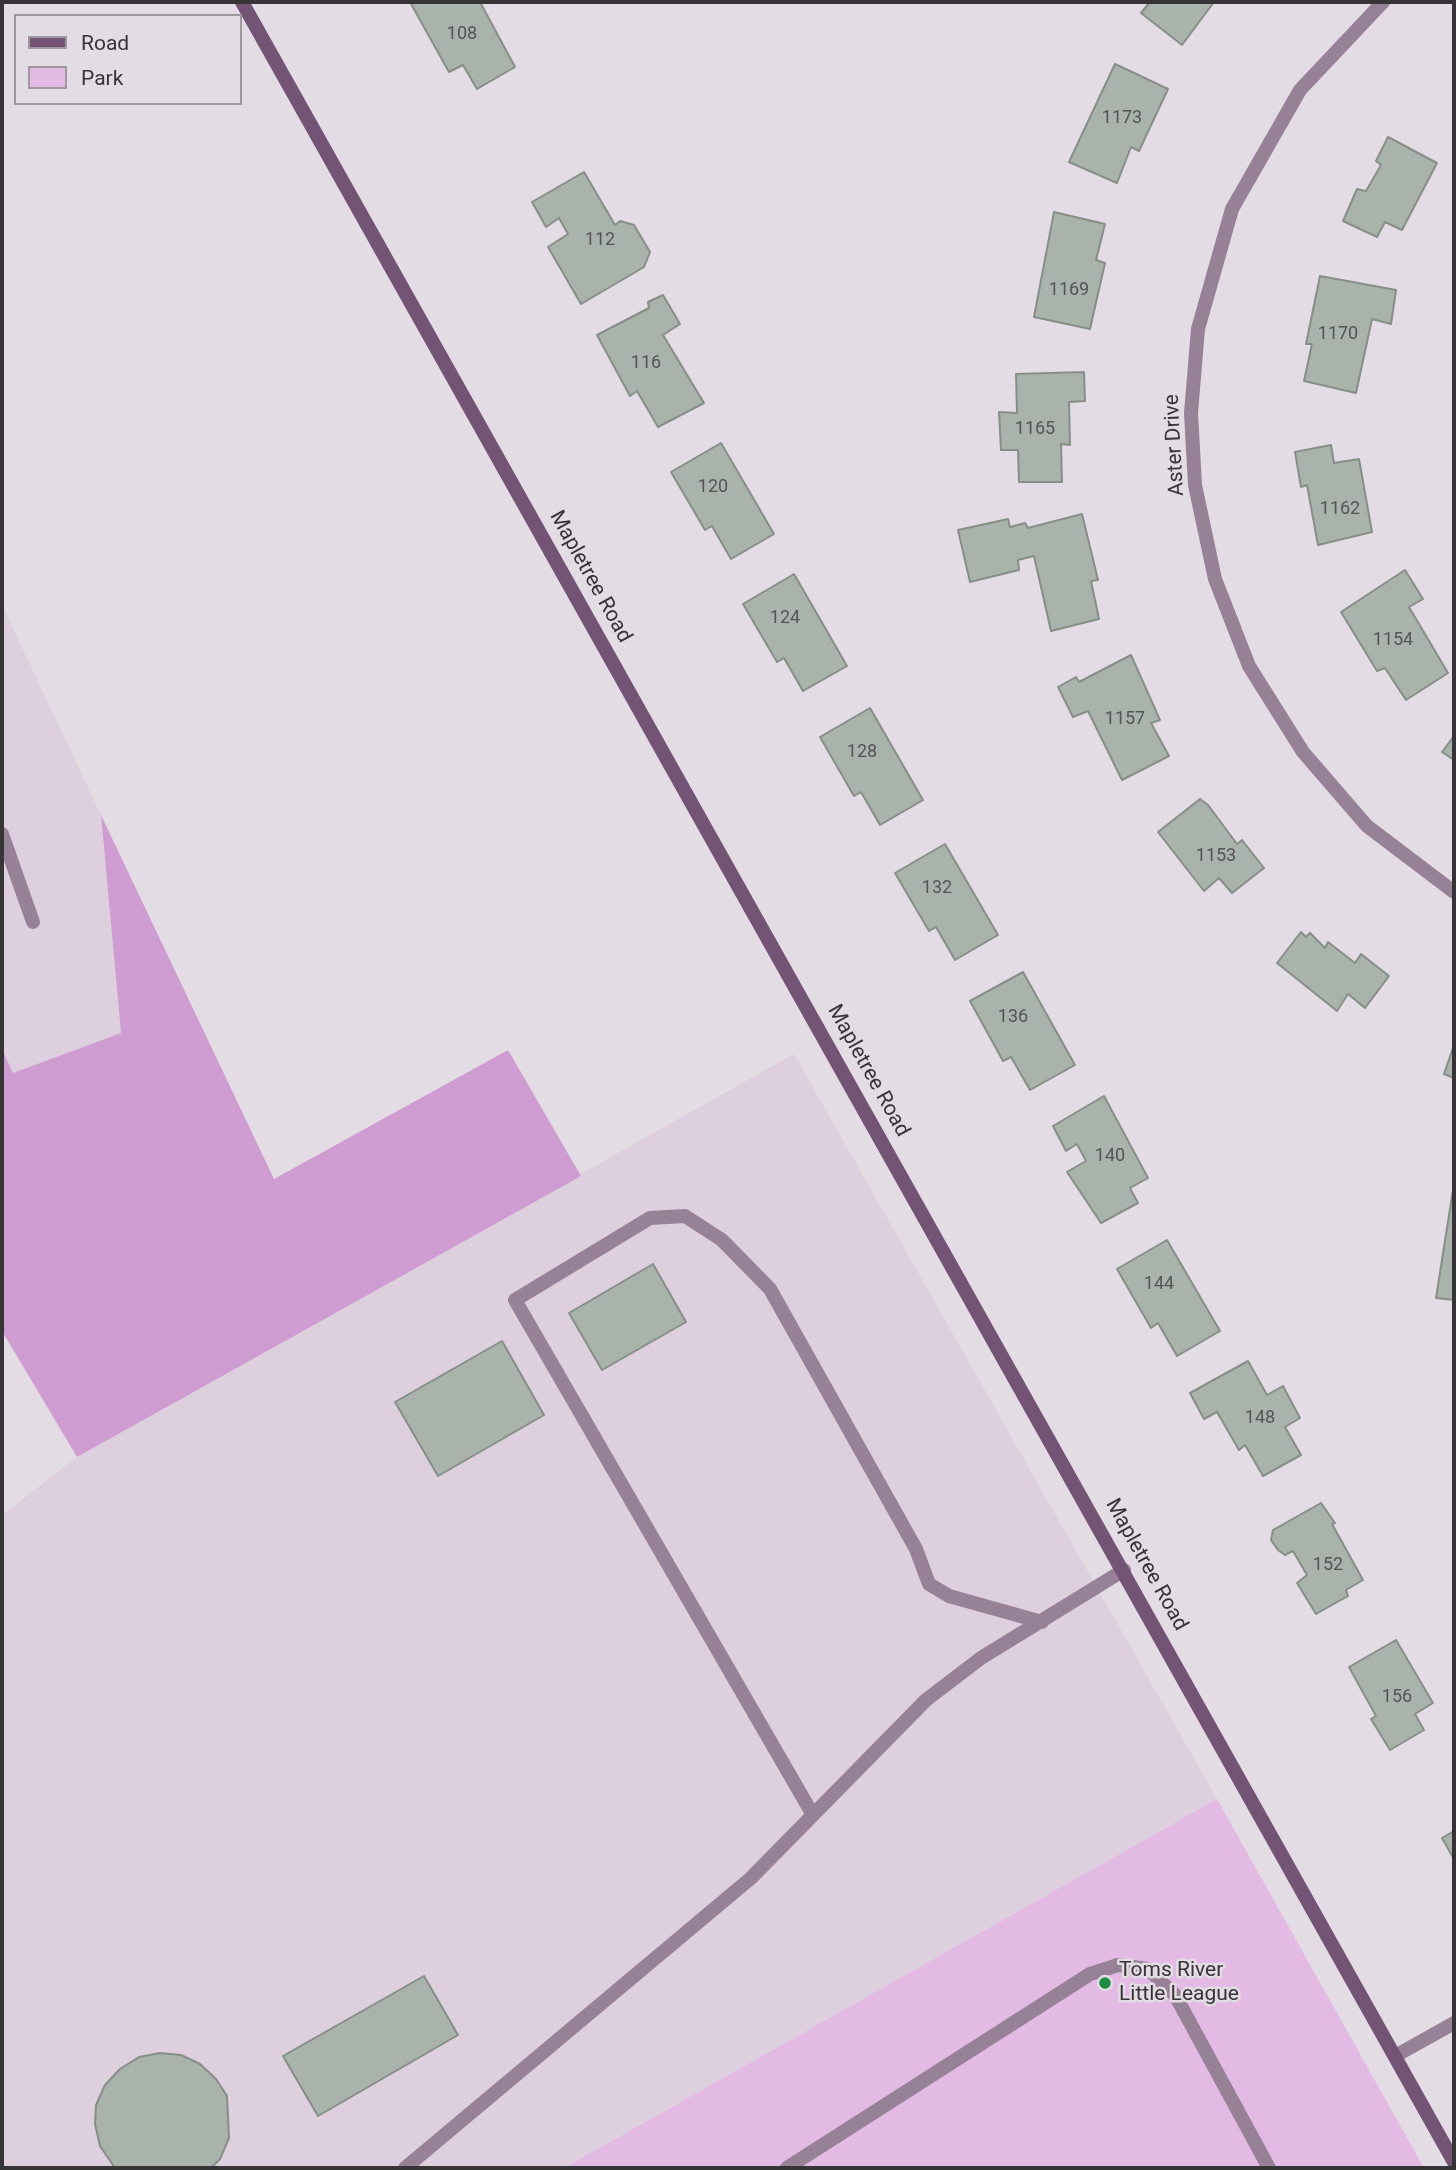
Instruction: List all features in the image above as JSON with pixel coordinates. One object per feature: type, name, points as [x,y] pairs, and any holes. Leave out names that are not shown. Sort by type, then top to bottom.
[{"type":"street","name":"Mapletree Road","points":[[242,2],[1125,1570],[1454,2162]]},
{"type":"street","name":"Aster Drive","points":[[1383,2],[1300,90],[1232,209],[1198,329],[1191,413],[1195,485],[1215,579],[1249,666],[1303,752],[1367,826],[1454,892]]},
{"type":"street","points":[[2,834],[33,922]]},
{"type":"street","points":[[813,1815],[515,1300],[650,1218],[685,1216],[722,1240],[770,1289],[916,1549],[929,1584],[949,1596],[1042,1622]]},
{"type":"street","points":[[405,2168],[751,1878],[926,1700],[981,1658],[1125,1570]]},
{"type":"street","points":[[786,2168],[1090,1974],[1118,1965],[1148,1969],[1175,1995],[1269,2168]]},
{"type":"street","points":[[1395,2056],[1454,2023]]},
{"type":"shaded area","points":[[2,605],[101,815],[121,1033],[13,1073],[2,1049]]},
{"type":"shaded area","points":[[101,815],[274,1179],[508,1050],[581,1176],[77,1457],[2,1331],[2,1049],[13,1073],[121,1033]]},
{"type":"shaded area","points":[[794,1054],[1217,1799],[564,2168],[2,2168],[2,1515],[77,1457]]},
{"type":"green space","name":"Toms River Little League","points":[[1217,1799],[1424,2168],[564,2168]]},
{"type":"building","points":[[410,2],[480,2],[515,67],[477,89],[463,65],[449,72]]},
{"type":"building","points":[[1150,2],[1214,2],[1182,45],[1141,13]]},
{"type":"building","points":[[1115,64],[1168,89],[1139,151],[1131,147],[1117,183],[1069,162]]},
{"type":"building","points":[[1388,137],[1437,163],[1402,230],[1385,222],[1377,237],[1343,221],[1357,189],[1366,191],[1381,165],[1376,161]]},
{"type":"building","points":[[584,172],[615,225],[620,221],[634,225],[650,252],[644,267],[581,304],[548,247],[568,234],[559,218],[546,227],[532,202]]},
{"type":"building","points":[[1054,212],[1105,224],[1096,260],[1105,263],[1090,329],[1034,317]]},
{"type":"building","points":[[1320,276],[1396,290],[1391,324],[1372,319],[1356,393],[1304,381],[1312,344],[1306,344]]},
{"type":"building","points":[[663,295],[680,324],[663,335],[704,403],[658,427],[637,391],[630,396],[597,335],[649,308],[648,302]]},
{"type":"building","points":[[1084,372],[1085,401],[1069,402],[1070,445],[1061,444],[1062,482],[1019,482],[1018,450],[1001,450],[999,412],[1017,413],[1016,374]]},
{"type":"building","points":[[721,443],[774,534],[731,559],[712,526],[705,530],[671,472]]},
{"type":"building","points":[[1331,445],[1334,463],[1359,459],[1372,532],[1318,545],[1307,485],[1301,487],[1295,452]]},
{"type":"building","points":[[1082,514],[1098,580],[1091,581],[1099,619],[1051,631],[1034,556],[1018,560],[1019,570],[970,582],[958,530],[1008,519],[1010,527],[1025,523],[1028,528]]},
{"type":"building","points":[[1405,570],[1423,599],[1409,607],[1448,673],[1406,700],[1385,668],[1377,671],[1341,612]]},
{"type":"building","points":[[794,574],[847,666],[803,691],[784,658],[777,662],[743,604]]},
{"type":"building","points":[[1131,655],[1160,720],[1151,723],[1169,756],[1122,780],[1088,711],[1073,717],[1058,687],[1076,677],[1079,682]]},
{"type":"building","points":[[870,708],[923,800],[880,825],[861,792],[854,796],[820,737]]},
{"type":"building","points":[[1454,736],[1454,760],[1442,752]]},
{"type":"building","points":[[1200,799],[1208,805],[1237,844],[1242,840],[1264,868],[1232,893],[1219,878],[1204,891],[1158,832]]},
{"type":"building","points":[[945,844],[998,935],[955,960],[936,927],[929,931],[895,873]]},
{"type":"building","points":[[1301,932],[1306,937],[1310,933],[1325,948],[1328,942],[1355,963],[1361,954],[1389,976],[1365,1008],[1348,994],[1337,1011],[1277,963]]},
{"type":"building","points":[[1023,972],[1075,1065],[1030,1090],[1011,1057],[1003,1061],[970,1001]]},
{"type":"building","points":[[1454,1045],[1454,1078],[1444,1074]]},
{"type":"building","points":[[1104,1096],[1148,1178],[1130,1188],[1138,1203],[1101,1223],[1067,1172],[1086,1161],[1077,1144],[1066,1151],[1053,1126]]},
{"type":"building","points":[[1454,1190],[1454,1300],[1436,1298]]},
{"type":"building","points":[[1167,1240],[1220,1331],[1177,1356],[1158,1323],[1151,1328],[1117,1269]]},
{"type":"building","points":[[653,1264],[686,1322],[602,1370],[569,1313]]},
{"type":"building","points":[[502,1341],[544,1415],[438,1476],[395,1402]]},
{"type":"building","points":[[1248,1361],[1267,1395],[1283,1386],[1300,1418],[1285,1427],[1301,1455],[1263,1476],[1245,1445],[1239,1450],[1217,1412],[1204,1419],[1190,1393]]},
{"type":"building","points":[[1321,1503],[1335,1523],[1332,1524],[1363,1580],[1346,1590],[1348,1596],[1316,1614],[1297,1583],[1307,1575],[1293,1551],[1285,1555],[1271,1540],[1273,1530]]},
{"type":"building","points":[[1396,1640],[1433,1703],[1415,1714],[1424,1730],[1390,1750],[1371,1719],[1376,1716],[1349,1667]]},
{"type":"building","points":[[1454,1831],[1454,1859],[1442,1838]]},
{"type":"building","points":[[424,1976],[458,2035],[318,2116],[283,2056]]},
{"type":"building","points":[[160,2053],[181,2055],[200,2064],[216,2079],[227,2096],[229,2138],[220,2159],[211,2168],[115,2168],[100,2146],[95,2124],[96,2105],[105,2085],[120,2069],[139,2057]]},
{"type":"place","name":"Toms River Little League","points":[[1105,1983]]}]
